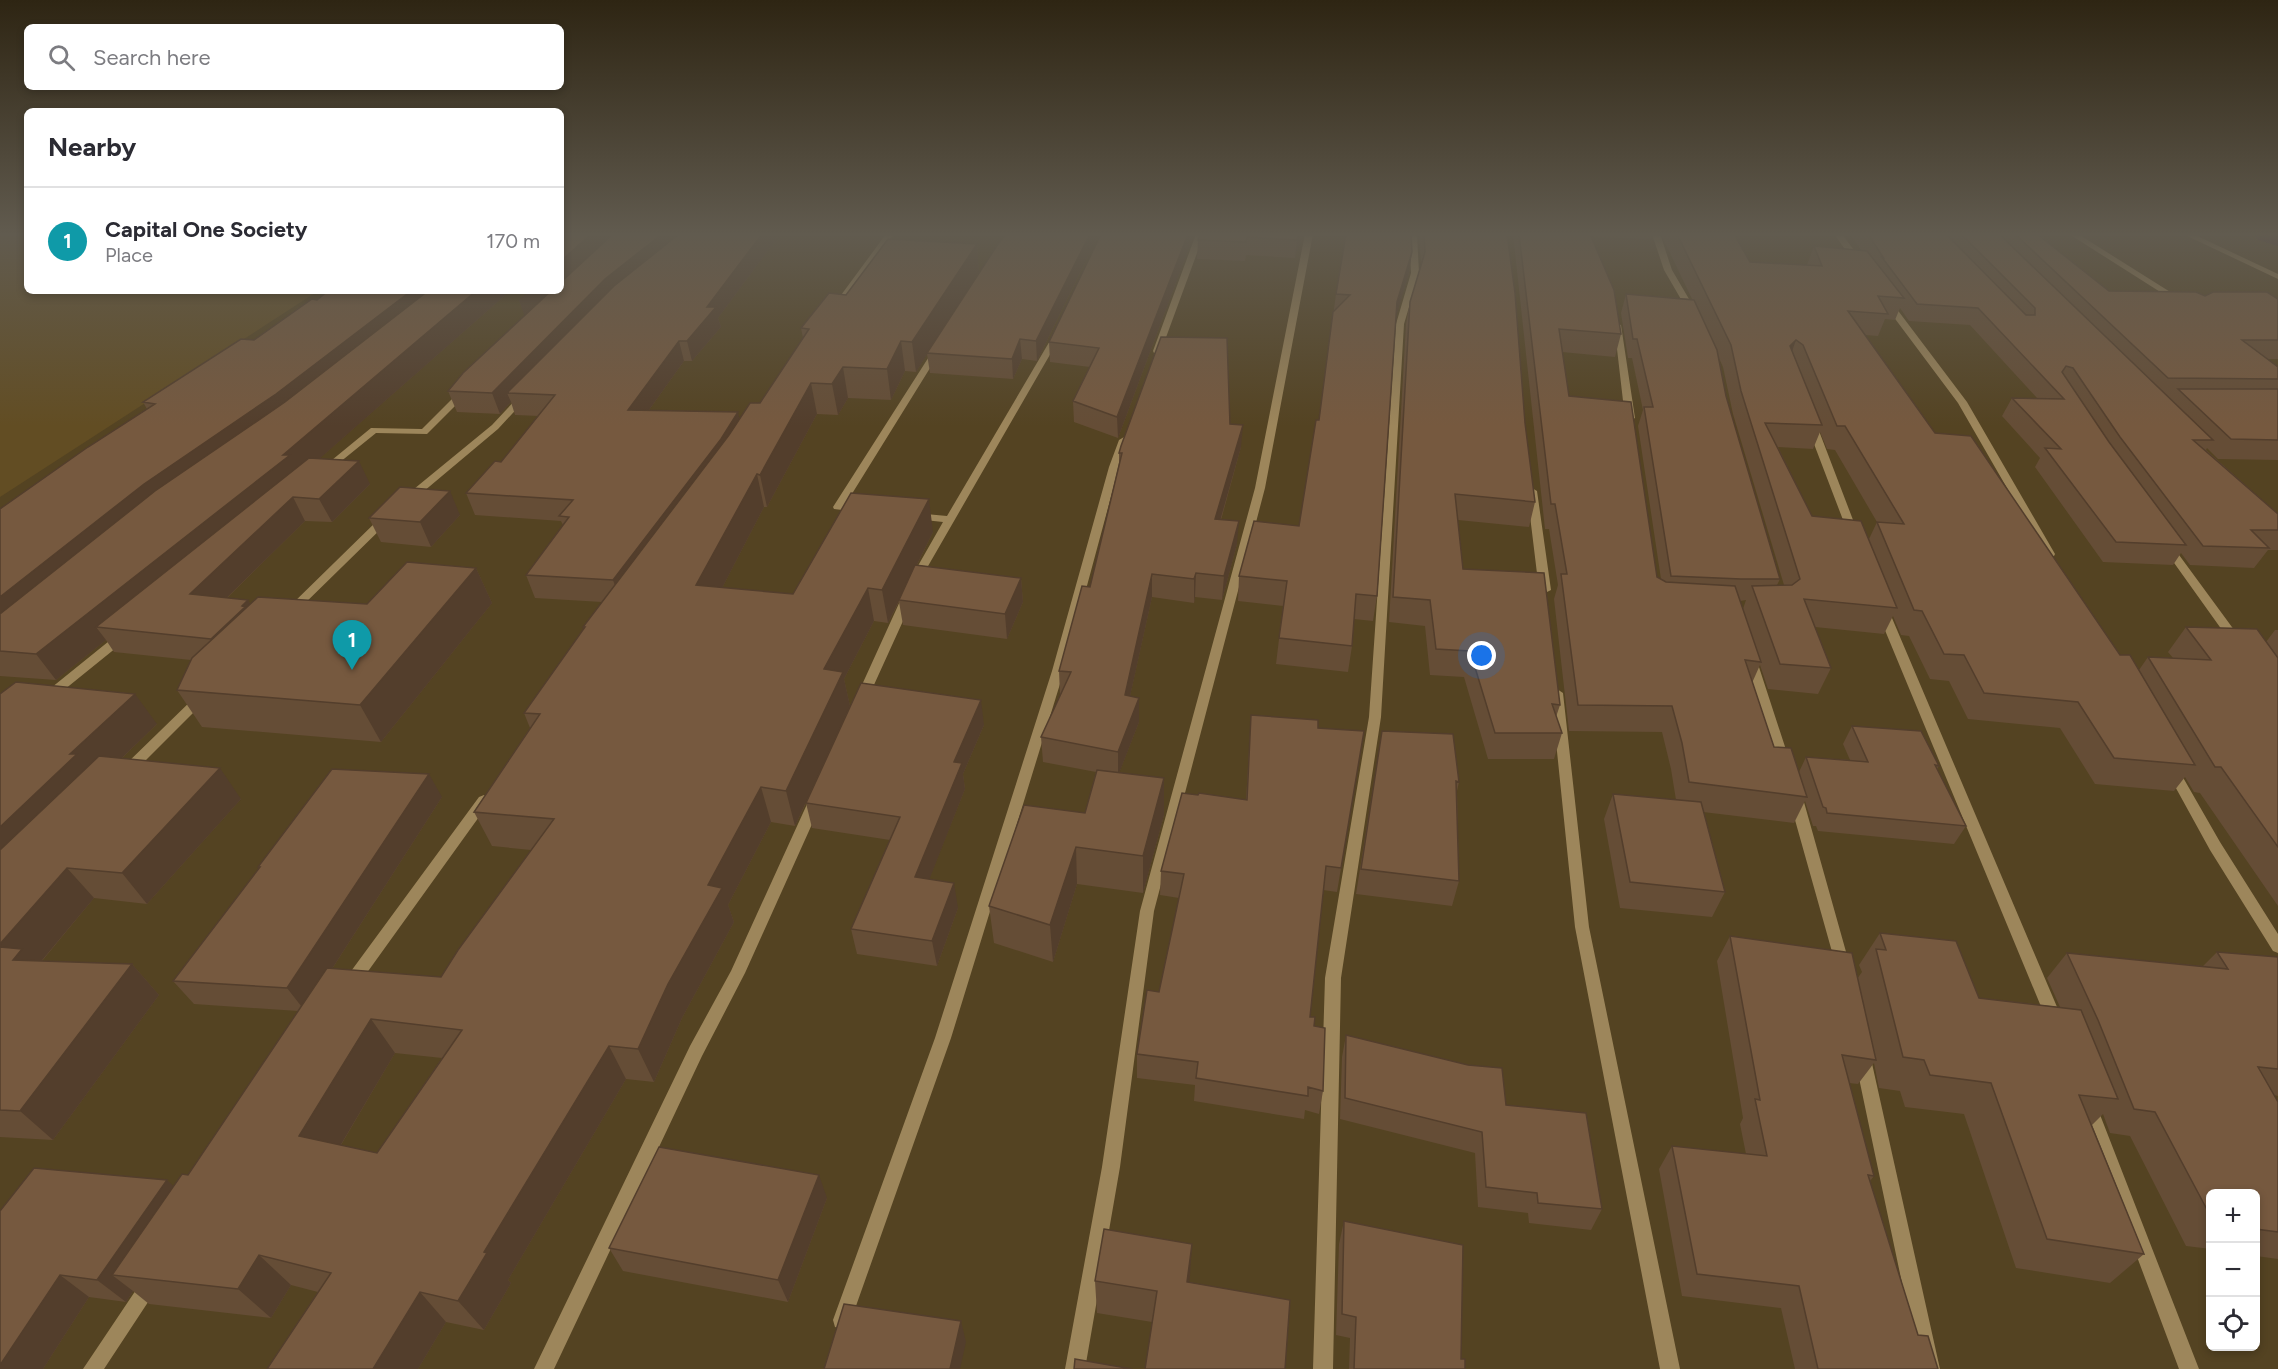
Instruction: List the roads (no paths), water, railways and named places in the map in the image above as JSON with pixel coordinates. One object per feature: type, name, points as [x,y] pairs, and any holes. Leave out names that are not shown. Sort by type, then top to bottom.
[{"type":"street","points":[[830,316],[843,298]]},
{"type":"street","points":[[1150,369],[1176,298]]},
{"type":"street","points":[[1075,1369],[1112,1167],[1147,911],[1260,488],[1297,298]]},
{"type":"street","points":[[1323,1369],[1333,978],[1375,717],[1400,324],[1408,298]]},
{"type":"street","points":[[1683,298],[1696,321]]},
{"type":"street","points":[[1884,298],[1962,402],[2055,564]]},
{"type":"street","points":[[2177,298],[2187,304]]},
{"type":"street","points":[[1615,313],[1632,428]]},
{"type":"street","points":[[856,712],[915,581],[1048,354],[1063,322]]},
{"type":"street","points":[[872,511],[838,507],[940,345]]},
{"type":"street","points":[[314,478],[374,430],[424,432],[473,384]]},
{"type":"street","points":[[285,617],[396,509],[495,427],[527,393]]},
{"type":"street","points":[[1805,410],[1858,545]]},
{"type":"street","points":[[836,1336],[943,1038],[1058,671],[1114,467],[1130,424]]},
{"type":"street","points":[[1531,481],[1546,599]]},
{"type":"street","points":[[906,515],[951,520]]},
{"type":"street","points":[[2159,535],[2243,650]]},
{"type":"street","points":[[1878,598],[1907,672],[2059,1030]]},
{"type":"street","points":[[39,704],[132,628]]},
{"type":"street","points":[[1747,651],[1790,780],[1848,988]]},
{"type":"street","points":[[1556,681],[1581,927],[1670,1369]]},
{"type":"street","points":[[115,783],[208,692]]},
{"type":"street","points":[[2163,756],[2215,846],[2278,947]]},
{"type":"street","points":[[544,1369],[696,1051],[737,973],[821,788]]},
{"type":"street","points":[[344,993],[489,793]]},
{"type":"street","points":[[1860,1045],[1930,1369]]},
{"type":"street","points":[[2085,1096],[2189,1369]]},
{"type":"street","points":[[93,1369],[159,1270]]},
{"type":"place","name":"Capital One Society","points":[[352,670]]}]
